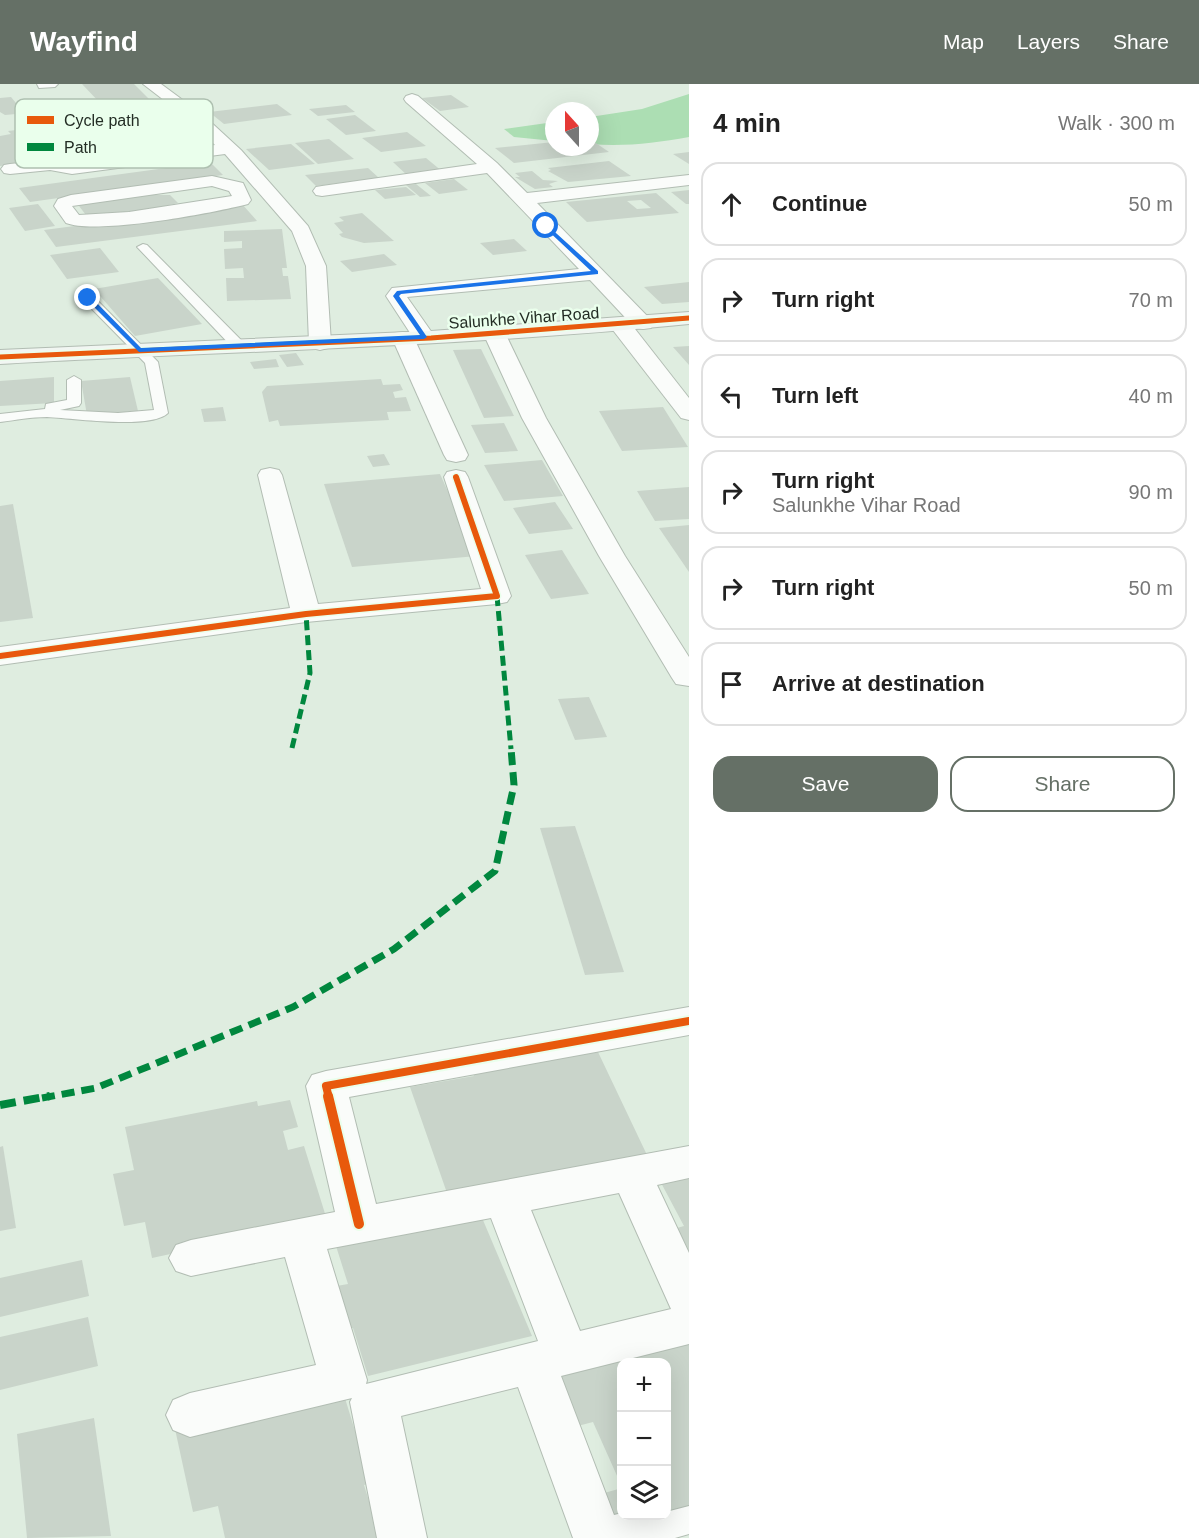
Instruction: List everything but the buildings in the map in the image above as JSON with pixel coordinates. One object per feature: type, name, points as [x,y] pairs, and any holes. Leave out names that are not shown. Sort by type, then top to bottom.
[{"type":"street","points":[[44,85],[50,84]]},
{"type":"street","points":[[152,84],[172,99]]},
{"type":"street","points":[[412,99],[491,167],[643,323]]},
{"type":"street","points":[[213,133],[301,230],[316,266],[320,343]]},
{"type":"street","points":[[213,150],[229,148]]},
{"type":"street","points":[[322,191],[491,167]]},
{"type":"street","points":[[10,169],[20,168]]},
{"type":"street","points":[[523,200],[689,180]]},
{"type":"street","points":[[237,188],[242,200],[93,221],[75,220],[67,215],[63,206],[64,203],[71,201],[212,181],[237,188],[261,184]]},
{"type":"street","points":[[0,656],[306,614],[497,596],[413,337],[396,296],[399,292],[596,273]]},
{"type":"street","name":"Salunkhe Vihar Road","points":[[0,357],[495,335],[688,319]]},
{"type":"street","points":[[620,325],[689,413]]},
{"type":"street","points":[[495,335],[534,418],[612,556],[687,678]]},
{"type":"street","points":[[270,475],[306,614]]},
{"type":"street","points":[[359,1224],[326,1086],[689,1021]]},
{"type":"street","points":[[191,1258],[689,1162]]},
{"type":"street","points":[[631,1174],[689,1300]]},
{"type":"street","points":[[505,1199],[550,1360],[618,1537]]},
{"type":"street","points":[[301,1236],[359,1391],[402,1538]]},
{"type":"street","points":[[190,1415],[550,1360],[689,1324]]},
{"type":"lane","points":[[143,247],[239,346]]},
{"type":"lane","points":[[0,418],[45,413],[103,418],[142,418],[161,413],[151,362],[88,298]]},
{"type":"lane","points":[[0,411],[74,403],[74,380]]},
{"type":"lane","points":[[618,1537],[689,1520]]},
{"type":"green space","points":[[689,94],[689,137],[640,144],[599,144],[599,116],[642,109]]},
{"type":"green space","points":[[545,123],[545,140],[514,137],[504,129]]},
{"type":"marked path","points":[[0,1105],[96,1088],[293,1007],[394,949],[495,871],[514,785],[497,596]]},
{"type":"marked path","points":[[292,748],[310,673],[306,614]]},
{"type":"cycle path","points":[[0,357],[431,338],[689,318]]},
{"type":"cycle path","points":[[0,656],[306,614],[497,596],[456,477]]},
{"type":"cycle path","points":[[359,1224],[326,1086],[689,1021]]},
{"type":"route","points":[[88,298],[139,350],[424,337],[396,296],[399,292],[596,273],[546,226]]}]
